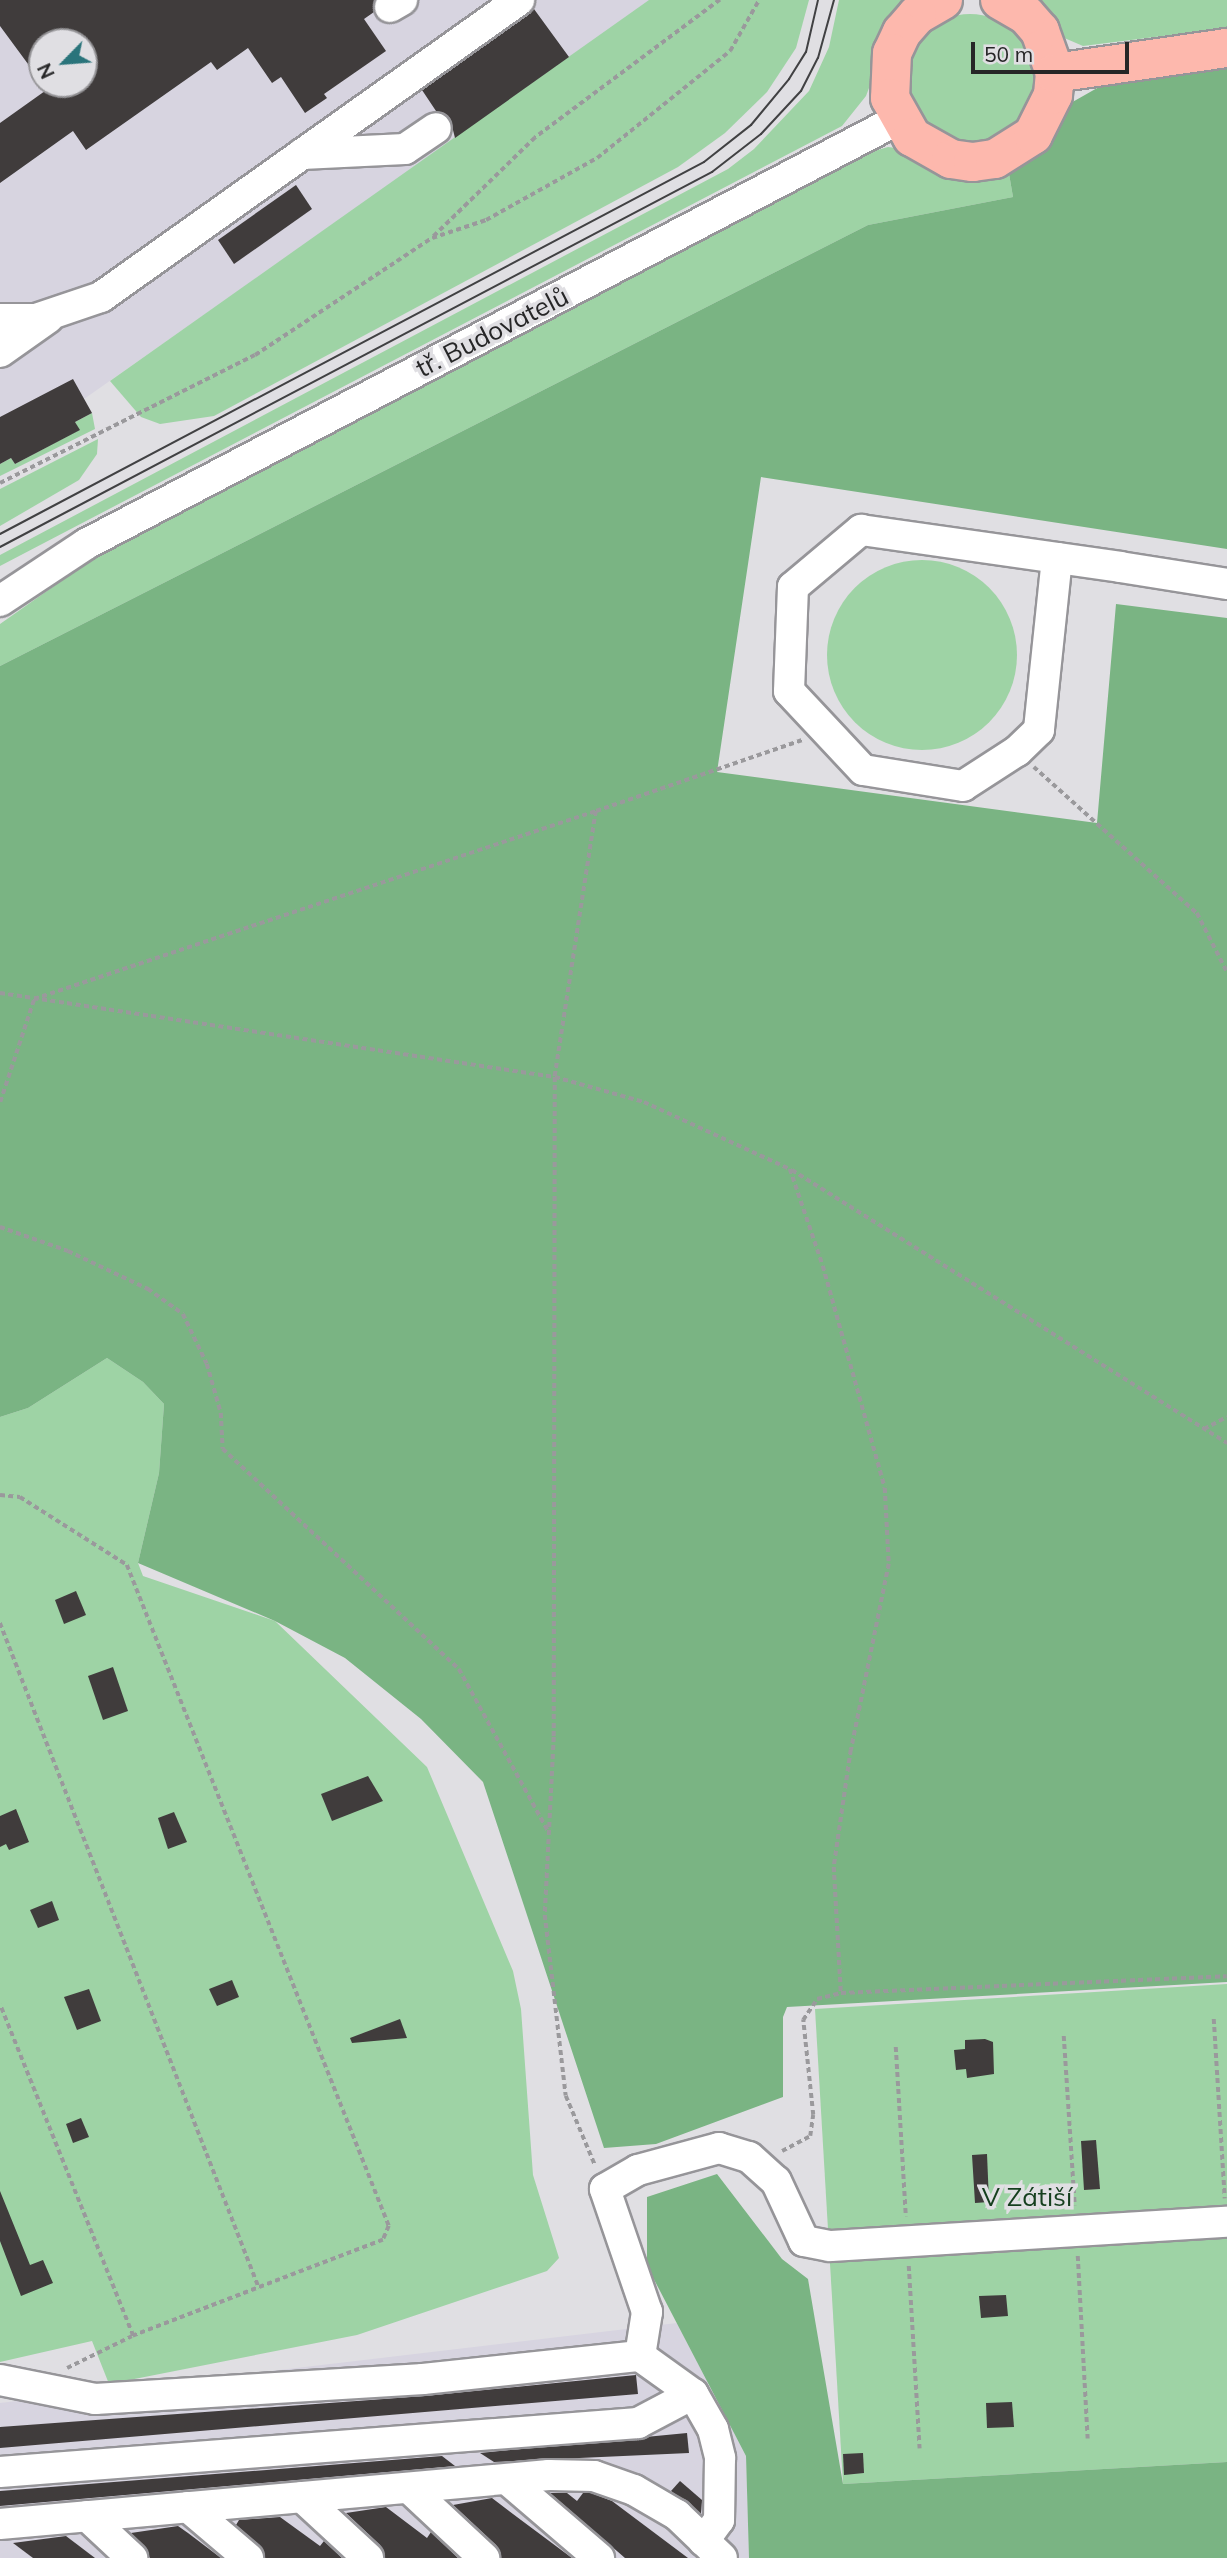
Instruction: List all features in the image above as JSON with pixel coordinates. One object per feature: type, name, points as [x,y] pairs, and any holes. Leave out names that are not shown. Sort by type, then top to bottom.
[{"type":"main road","points":[[938,1],[909,23],[892,52],[890,98],[899,119],[912,137],[951,159],[995,159],[1024,142],[1046,117],[1055,73],[1040,31],[1005,1]]},
{"type":"main road","points":[[1055,73],[1227,48]]},
{"type":"street","points":[[0,319],[23,321],[54,314],[100,297],[519,0]]},
{"type":"street","name":"tř. Budovatelů","points":[[0,601],[86,544],[899,119]]},
{"type":"street","points":[[302,154],[405,149],[436,128]]},
{"type":"street","points":[[0,352],[54,314]]},
{"type":"street","points":[[1058,558],[1039,730],[1017,751],[963,786],[863,769],[823,732],[789,691],[793,587],[861,530],[1058,558],[1227,584]]},
{"type":"street","name":"tř. Budovatelů","points":[[0,577],[86,544]]},
{"type":"street","points":[[639,2356],[647,2312],[605,2189],[638,2170],[719,2148],[749,2157],[776,2181],[804,2241],[830,2246],[1227,2222]]},
{"type":"street","points":[[0,2380],[95,2399],[423,2379],[639,2356],[693,2394],[713,2429],[720,2458],[719,2520],[713,2550]]},
{"type":"street","points":[[0,2472],[638,2423],[693,2394]]},
{"type":"street","points":[[0,2524],[549,2475],[594,2476],[634,2490],[677,2515],[713,2550]]},
{"type":"street","points":[[508,2480],[599,2558]]},
{"type":"street","points":[[409,2488],[484,2558]]},
{"type":"street","points":[[302,2497],[368,2558]]},
{"type":"street","points":[[188,2507],[248,2558]]},
{"type":"street","points":[[87,2516],[132,2558]]},
{"type":"path","points":[[0,482],[255,355],[432,238],[535,138],[720,0]]},
{"type":"path","points":[[432,238],[486,219],[597,158],[730,51],[759,0]]},
{"type":"path","points":[[34,999],[823,732]]},
{"type":"path","points":[[1017,751],[1197,913],[1227,972]]},
{"type":"path","points":[[596,811],[555,1077],[554,1737],[545,1915],[566,2096],[605,2189]]},
{"type":"path","points":[[0,993],[555,1077],[644,1102],[790,1169],[1227,1443]]},
{"type":"path","points":[[0,1102],[34,999]]},
{"type":"path","points":[[790,1169],[823,1266],[885,1488],[889,1564],[851,1750],[834,1867],[841,1993]]},
{"type":"path","points":[[0,1227],[68,1251],[149,1289],[183,1314],[207,1364],[221,1413],[223,1449],[459,1670],[549,1833]]},
{"type":"path","points":[[1204,1429],[1227,1417]]},
{"type":"path","points":[[0,1495],[20,1497],[127,1565],[389,2226],[383,2240],[96,2351]]},
{"type":"path","points":[[0,1623],[259,2288]]},
{"type":"path","points":[[749,2157],[789,2150],[810,2136],[813,2115],[803,2020],[817,1999],[841,1993],[1227,1976]]},
{"type":"path","points":[[0,2005],[133,2336]]},
{"type":"path","points":[[1214,2019],[1227,2222]]},
{"type":"shaded area","points":[[0,0],[652,0],[84,399],[92,413],[75,422],[80,430],[15,464],[0,464]]},
{"type":"shaded area","points":[[677,2323],[746,2456],[749,2558],[0,2558],[0,2403]]},
{"type":"green space","points":[[649,0],[809,0],[796,48],[767,92],[725,133],[678,167],[214,416],[160,424],[141,417],[110,381]]},
{"type":"green space","points":[[839,0],[902,0],[866,96],[842,126],[0,566],[0,555],[728,169],[754,149],[809,91],[829,47]]},
{"type":"green space","points":[[1032,0],[1227,0],[1227,28],[1083,46],[1055,34]]},
{"type":"green space","points":[[970,14],[995,19],[1015,33],[1029,53],[1034,78],[1029,103],[1015,123],[995,137],[970,142],[945,137],[925,123],[911,103],[906,78],[911,53],[925,33],[945,19]]},
{"type":"green space","points":[[1227,64],[1227,549],[761,477],[717,772],[1097,823],[1116,604],[1227,618],[1227,1982],[787,2007],[783,2017],[783,2097],[656,2144],[604,2148],[483,1782],[421,1719],[345,1658],[275,1621],[138,1563],[159,1473],[164,1404],[143,1382],[107,1358],[28,1408],[0,1417],[0,666],[868,225],[1013,197],[1007,162],[1069,104],[1106,83]]},
{"type":"green space","points":[[888,147],[1007,162],[1013,197],[868,225],[0,666],[0,624],[94,558],[867,153]]},
{"type":"green space","points":[[92,413],[95,429],[0,476],[0,464],[11,458],[15,464],[79,430],[75,422]]},
{"type":"green space","points":[[98,439],[97,454],[79,480],[0,526],[0,489]]},
{"type":"green space","points":[[922,560],[958,567],[989,588],[1010,619],[1017,655],[1010,691],[989,722],[958,743],[922,750],[886,743],[855,722],[834,691],[827,655],[834,619],[855,588],[886,567]]},
{"type":"green space","points":[[107,1358],[143,1382],[164,1404],[159,1473],[138,1563],[143,1576],[275,1621],[427,1767],[513,1971],[521,2009],[533,2175],[559,2258],[547,2271],[357,2335],[109,2384],[92,2341],[0,2362],[0,1417],[28,1408]]},
{"type":"green space","name":"V Zátiší","points":[[1227,1984],[1227,2462],[843,2484],[815,2009]]},
{"type":"green space","points":[[717,2174],[782,2259],[808,2279],[843,2484],[1227,2462],[1227,2558],[749,2558],[746,2456],[647,2266],[647,2197]]},
{"type":"building","points":[[0,0],[374,0],[374,12],[364,19],[386,51],[324,94],[327,98],[305,113],[281,77],[272,83],[248,48],[217,70],[211,62],[86,150],[73,131],[0,183],[0,123],[35,98],[98,98],[98,28],[28,28],[28,64],[0,26]]},
{"type":"building","points":[[534,9],[569,57],[455,138],[450,118],[436,111],[422,90]]},
{"type":"building","points":[[296,185],[312,209],[234,264],[218,240]]},
{"type":"building","points":[[73,379],[92,413],[75,422],[80,430],[15,464],[11,458],[0,464],[0,417]]},
{"type":"building","points":[[76,1591],[86,1615],[64,1624],[55,1600]]},
{"type":"building","points":[[113,1667],[128,1711],[103,1720],[88,1676]]},
{"type":"building","points":[[368,1776],[383,1801],[332,1821],[321,1794]]},
{"type":"building","points":[[16,1809],[29,1842],[9,1850],[6,1844],[0,1847],[0,1816]]},
{"type":"building","points":[[174,1812],[187,1842],[168,1849],[158,1818]]},
{"type":"building","points":[[52,1901],[59,1920],[38,1928],[30,1910]]},
{"type":"building","points":[[232,1980],[239,1997],[217,2006],[209,1989]]},
{"type":"building","points":[[89,1989],[101,2021],[77,2030],[64,1997]]},
{"type":"building","points":[[400,2019],[407,2038],[352,2043],[350,2038]]},
{"type":"building","points":[[985,2039],[993,2042],[994,2074],[967,2078],[966,2069],[956,2070],[954,2050],[965,2049],[965,2040]]},
{"type":"building","points":[[81,2118],[89,2137],[73,2143],[66,2124]]},
{"type":"building","points":[[1096,2140],[1100,2189],[1084,2190],[1081,2141]]},
{"type":"building","points":[[987,2154],[989,2202],[975,2203],[972,2155]]},
{"type":"building","points":[[0,2191],[30,2265],[43,2260],[53,2283],[21,2296],[0,2241]]},
{"type":"building","points":[[1006,2295],[1008,2316],[981,2318],[979,2296]]},
{"type":"building","points":[[636,2375],[638,2394],[0,2448],[0,2427],[425,2396]]},
{"type":"building","points":[[1012,2402],[1014,2427],[987,2428],[986,2403]]},
{"type":"building","points":[[687,2433],[689,2453],[494,2462],[480,2453]]},
{"type":"building","points":[[863,2453],[864,2473],[844,2475],[843,2454]]},
{"type":"building","points":[[442,2456],[455,2466],[0,2506],[0,2491]]},
{"type":"building","points":[[680,2481],[702,2500],[701,2514],[671,2491]]},
{"type":"building","points":[[550,2493],[567,2493],[577,2501],[583,2493],[591,2493],[612,2501],[688,2558],[625,2558]]},
{"type":"building","points":[[492,2498],[572,2558],[501,2558],[496,2545],[453,2505]]},
{"type":"building","points":[[386,2507],[427,2538],[431,2532],[458,2558],[385,2558],[380,2545],[346,2513]]},
{"type":"building","points":[[280,2517],[320,2546],[324,2541],[342,2558],[265,2558],[259,2545],[236,2525],[239,2520]]},
{"type":"building","points":[[178,2526],[221,2558],[150,2558],[131,2533]]},
{"type":"building","points":[[66,2536],[95,2558],[33,2558],[13,2543]]},
{"type":"tram line","points":[[0,534],[704,162],[751,125],[789,79],[806,52],[818,0]]},
{"type":"tram line","points":[[0,547],[712,172],[761,134],[801,91],[818,58],[834,0]]}]
